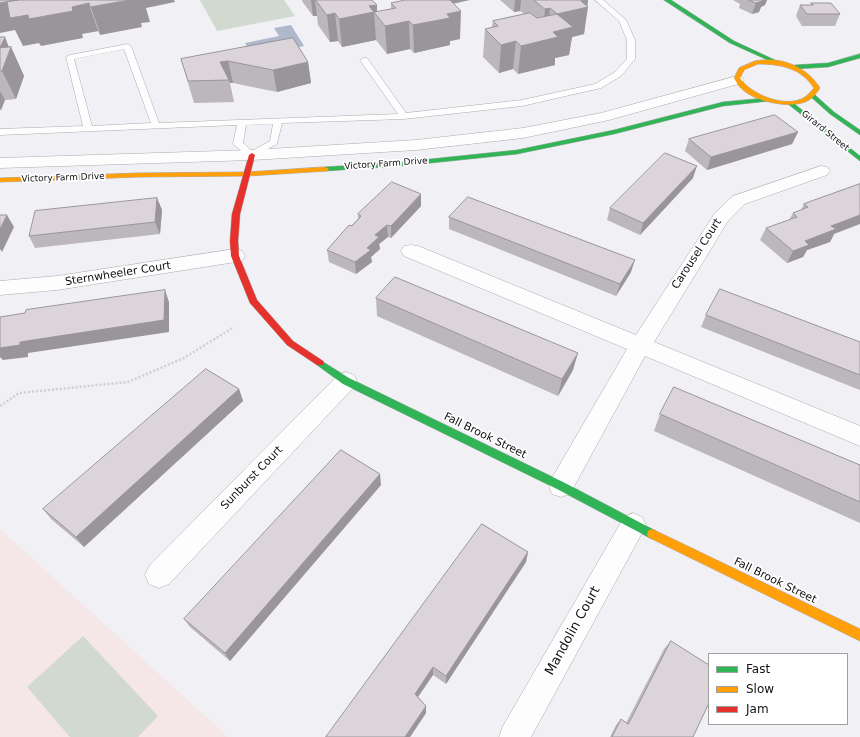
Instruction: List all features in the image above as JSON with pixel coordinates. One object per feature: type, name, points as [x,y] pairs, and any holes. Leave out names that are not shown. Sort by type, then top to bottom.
[{"type":"street","points":[[667,0],[732,42],[776,62],[795,67],[818,79],[817,88],[813,96],[804,101],[790,103],[767,100],[747,91],[738,70],[747,64],[757,62],[776,62]]},
{"type":"street","points":[[732,42],[735,52]]},
{"type":"street","points":[[795,67],[837,63],[860,56]]},
{"type":"street","name":"Victory Farm Drive","points":[[0,163],[252,155],[416,145],[523,133],[603,117],[738,70]]},
{"type":"street","name":"Girard Street","points":[[813,96],[832,114],[860,133]]},
{"type":"street","name":"Victory Farm Drive","points":[[0,180],[139,175],[248,174],[402,164],[517,152],[614,132],[723,104],[767,100]]},
{"type":"street","name":"Girard Street","points":[[790,103],[860,159]]},
{"type":"street","name":"Fall Brook Street","points":[[252,155],[236,214],[234,241],[235,256],[252,301],[290,343],[346,380],[561,486],[633,525],[860,635]]},
{"type":"street","name":"Carousel Court","points":[[561,486],[640,346],[721,217],[739,200],[821,171]]},
{"type":"street","points":[[411,251],[860,436]]},
{"type":"street","name":"Sternwheeler Court","points":[[0,288],[57,283],[235,256]]},
{"type":"street","name":"Sunburst Court","points":[[159,575],[346,380]]},
{"type":"street","name":"Mandolin Court","points":[[514,737],[633,525]]},
{"type":"lane","points":[[0,132],[404,116],[522,103],[598,86],[618,74],[631,59],[630,40],[622,20],[599,0]]},
{"type":"lane","points":[[88,128],[70,57],[127,46],[156,126]]},
{"type":"lane","points":[[364,60],[404,116]]},
{"type":"lane","points":[[242,123],[238,144],[252,155],[274,142],[278,122]]},
{"type":"path","points":[[0,406],[19,394],[128,382],[184,358],[234,327]]},
{"type":"shaded area","points":[[200,0],[284,0],[295,16],[217,31]]},
{"type":"shaded area","points":[[0,529],[228,737],[0,737]]},
{"type":"shaded area","points":[[83,636],[158,716],[138,737],[70,737],[27,687]]},
{"type":"water","points":[[291,25],[304,46],[252,57],[245,43],[279,36],[274,28]]},
{"type":"building","points":[[0,0],[14,0],[0,3]]},
{"type":"building","points":[[20,0],[130,0],[90,7],[89,3],[72,7],[73,11],[29,19],[28,15],[10,18],[7,2]]},
{"type":"building","points":[[316,0],[372,0],[377,5],[369,6],[374,12],[339,19],[335,13],[327,15]]},
{"type":"building","points":[[405,0],[450,0],[461,11],[447,14],[450,18],[413,25],[409,21],[385,26],[374,12],[396,8],[391,3]]},
{"type":"building","points":[[534,0],[584,0],[581,1],[588,7],[557,14],[550,8],[545,9]]},
{"type":"building","points":[[749,0],[762,0],[763,1],[756,3]]},
{"type":"building","points":[[811,3],[831,3],[840,14],[807,14],[800,5],[813,5]]},
{"type":"building","points":[[530,13],[537,18],[557,14],[573,27],[553,32],[558,37],[521,46],[516,41],[501,45],[485,29],[498,26],[493,21]]},
{"type":"building","points":[[0,37],[5,37],[0,48]]},
{"type":"building","points":[[293,38],[308,62],[273,70],[228,61],[220,62],[229,80],[188,81],[181,59]]},
{"type":"building","points":[[11,47],[2,71],[0,71],[0,48]]},
{"type":"building","points":[[775,115],[798,132],[711,157],[689,139]]},
{"type":"building","points":[[665,153],[697,166],[643,223],[610,208]]},
{"type":"building","points":[[392,182],[421,194],[391,226],[387,225],[375,235],[379,237],[367,248],[371,250],[355,262],[327,250],[349,225],[352,226],[361,216],[358,214]]},
{"type":"building","points":[[860,184],[860,215],[831,226],[836,229],[805,241],[809,245],[793,251],[766,228],[797,217],[793,213],[808,207],[804,204]]},
{"type":"building","points":[[468,197],[635,260],[620,284],[449,217]]},
{"type":"building","points":[[157,198],[155,222],[29,236],[35,211]]},
{"type":"building","points":[[0,215],[7,215],[0,229]]},
{"type":"building","points":[[395,277],[578,353],[562,379],[376,298]]},
{"type":"building","points":[[720,289],[860,342],[860,375],[706,315]]},
{"type":"building","points":[[165,290],[164,320],[20,342],[20,345],[0,348],[0,317],[25,313],[26,310]]},
{"type":"building","points":[[206,369],[239,389],[76,537],[43,509]]},
{"type":"building","points":[[674,387],[860,465],[860,502],[660,414]]},
{"type":"building","points":[[341,450],[380,474],[225,653],[184,619]]},
{"type":"building","points":[[482,524],[528,552],[446,676],[433,667],[415,694],[426,706],[405,737],[326,737]]},
{"type":"building","points":[[671,641],[708,664],[708,705],[693,737],[612,737],[621,719],[628,724]]},
{"type":"traffic: fast","points":[[667,0],[732,42],[774,61]]},
{"type":"traffic: fast","points":[[795,67],[828,65],[860,56]]},
{"type":"traffic: fast","points":[[813,96],[832,113],[860,133]]},
{"type":"traffic: fast","points":[[325,169],[402,164],[517,152],[614,132],[723,104],[767,100]]},
{"type":"traffic: fast","points":[[790,103],[860,159]]},
{"type":"traffic: fast","points":[[320,363],[346,381],[561,486],[652,534]]},
{"type":"traffic: slow","points":[[757,62],[792,66],[806,74],[817,88],[806,99],[799,102],[791,103],[774,101],[757,96],[744,88],[737,78],[741,69],[757,62]]},
{"type":"traffic: slow","points":[[0,180],[139,175],[248,174],[325,169]]},
{"type":"traffic: slow","points":[[652,534],[860,635]]},
{"type":"traffic: jam","points":[[252,155],[236,214],[234,241],[235,256],[253,301],[290,343],[320,363]]}]
